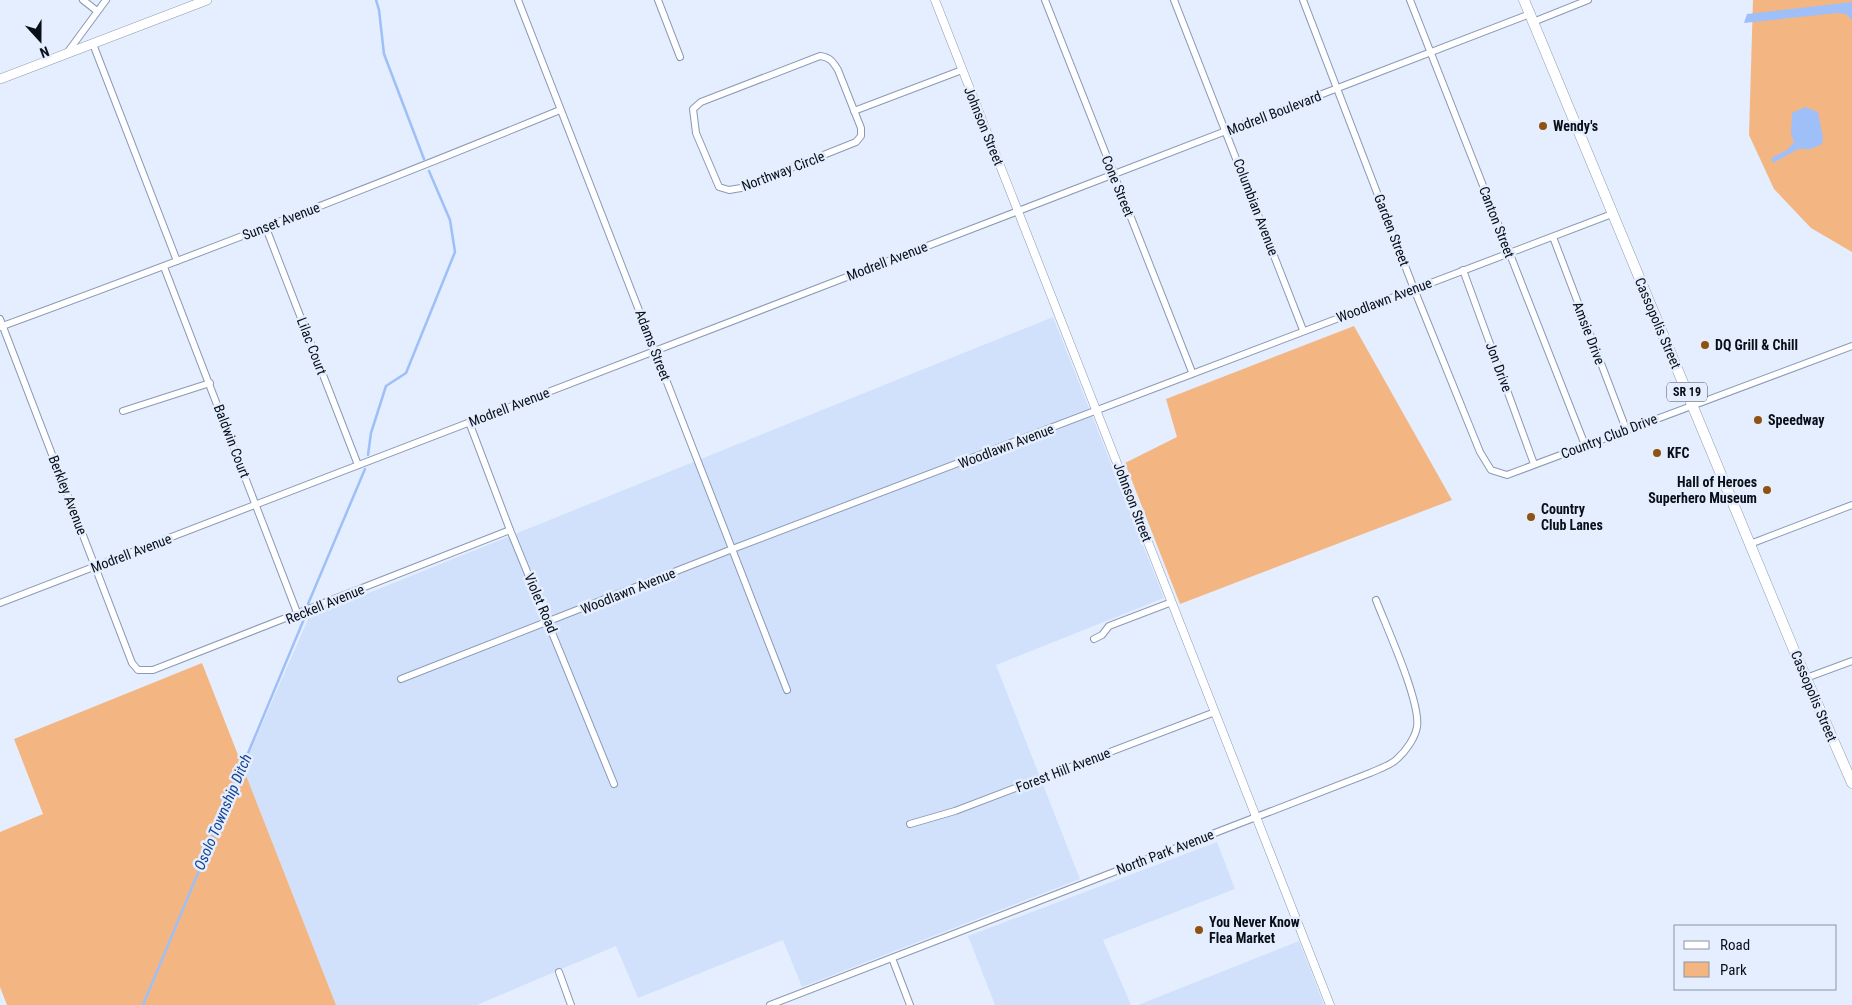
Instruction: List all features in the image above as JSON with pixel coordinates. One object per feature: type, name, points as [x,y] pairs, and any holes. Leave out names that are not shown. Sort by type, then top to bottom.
[{"type":"main road","points":[[0,80],[206,0]]},
{"type":"main road","name":"Cassopolis Street","points":[[1524,0],[1806,678],[1852,783]]},
{"type":"street","points":[[83,0],[97,11]]},
{"type":"street","points":[[66,54],[106,0]]},
{"type":"street","name":"Adams Street","points":[[518,0],[787,690]]},
{"type":"street","points":[[658,0],[680,57]]},
{"type":"street","name":"Johnson Street","points":[[934,0],[1330,1005]]},
{"type":"street","name":"Cone Street","points":[[1045,0],[1192,372]]},
{"type":"street","name":"Columbian Avenue","points":[[1174,0],[1303,330]]},
{"type":"street","name":"Garden Street","points":[[1303,0],[1414,289],[1480,452],[1490,470],[1507,475]]},
{"type":"street","name":"Canton Street","points":[[1410,0],[1585,445]]},
{"type":"street","name":"Modrell Boulevard","points":[[1018,211],[1431,53],[1588,0]]},
{"type":"street","points":[[93,44],[177,262]]},
{"type":"street","name":"Northway Circle","points":[[820,56],[827,57],[833,62],[854,111],[861,128],[861,136],[856,142],[729,190],[720,187],[715,180],[693,122],[693,109],[701,102],[820,56]]},
{"type":"street","points":[[854,111],[962,70]]},
{"type":"street","name":"Sunset Avenue","points":[[1,327],[266,228],[427,165],[560,110]]},
{"type":"street","name":"Modrell Avenue","points":[[0,603],[1018,211]]},
{"type":"street","name":"Woodlawn Avenue","points":[[401,678],[548,623],[733,549],[1097,411],[1192,372],[1612,214]]},
{"type":"street","name":"Lilac Court","points":[[266,228],[358,465]]},
{"type":"street","name":"Amsie Drive","points":[[1553,237],[1626,429]]},
{"type":"street","name":"Baldwin Court","points":[[164,267],[298,615]]},
{"type":"street","name":"Jon Drive","points":[[1463,270],[1534,464]]},
{"type":"street","name":"Berkley Avenue","points":[[0,319],[1,327],[132,663],[138,670]]},
{"type":"street","name":"Country Club Drive","points":[[1507,475],[1852,346]]},
{"type":"street","points":[[123,411],[210,383]]},
{"type":"street","name":"Violet Road","points":[[469,422],[510,530],[614,784]]},
{"type":"street","points":[[1750,544],[1852,505]]},
{"type":"street","name":"Reckell Avenue","points":[[138,670],[153,670],[298,615],[510,530]]},
{"type":"street","name":"North Park Avenue","points":[[770,1005],[1370,773],[1397,760],[1410,745],[1417,728],[1418,716],[1413,697],[1376,600]]},
{"type":"street","points":[[1094,638],[1102,635],[1109,626],[1172,602]]},
{"type":"street","points":[[1806,678],[1852,661]]},
{"type":"street","name":"Forest Hill Avenue","points":[[910,824],[955,811],[1216,712]]},
{"type":"street","points":[[892,958],[910,1005]]},
{"type":"street","points":[[559,972],[571,1005]]},
{"type":"shaded area","points":[[1053,317],[1164,598],[996,665],[1080,879],[802,987],[783,940],[638,998],[616,946],[477,1005],[336,1005],[243,768],[309,617]]},
{"type":"shaded area","points":[[1217,842],[1235,889],[1103,940],[1131,1005],[995,1005],[968,936]]},
{"type":"shaded area","points":[[1299,941],[1324,1005],[1138,1005]]},
{"type":"green space","points":[[1753,0],[1852,0],[1852,252],[1811,228],[1774,189],[1749,135]]},
{"type":"green space","points":[[1354,326],[1452,500],[1180,604],[1125,463],[1177,437],[1166,399]]},
{"type":"green space","points":[[202,663],[336,1005],[7,1005],[0,987],[0,832],[43,814],[14,739]]},
{"type":"water","points":[[1852,2],[1852,20],[1846,14],[1837,13],[1744,23],[1747,14]]},
{"type":"water","points":[[1805,107],[1818,112],[1823,138],[1822,144],[1811,149],[1798,149],[1773,163],[1771,158],[1787,150],[1794,142],[1791,134],[1792,113]]},
{"type":"waterway","name":"Osolo Township Ditch","points":[[376,0],[379,10],[384,54],[424,159]]},
{"type":"waterway","name":"Osolo Township Ditch","points":[[368,455],[371,433],[386,386],[406,373],[455,252],[450,220],[429,171]]},
{"type":"waterway","name":"Osolo Township Ditch","points":[[308,604],[365,469]]},
{"type":"waterway","name":"Osolo Township Ditch","points":[[143,1005],[304,619]]},
{"type":"place","name":"Wendy's","points":[[1543,126]]},
{"type":"place","name":"DQ Grill & Chill","points":[[1705,345]]},
{"type":"place","name":"Speedway","points":[[1758,420]]},
{"type":"place","name":"KFC","points":[[1657,453]]},
{"type":"place","name":"Hall of Heroes Superhero Museum","points":[[1767,490]]},
{"type":"place","name":"Country Club Lanes","points":[[1531,517]]},
{"type":"place","name":"You Never Know Flea Market","points":[[1199,930]]}]
